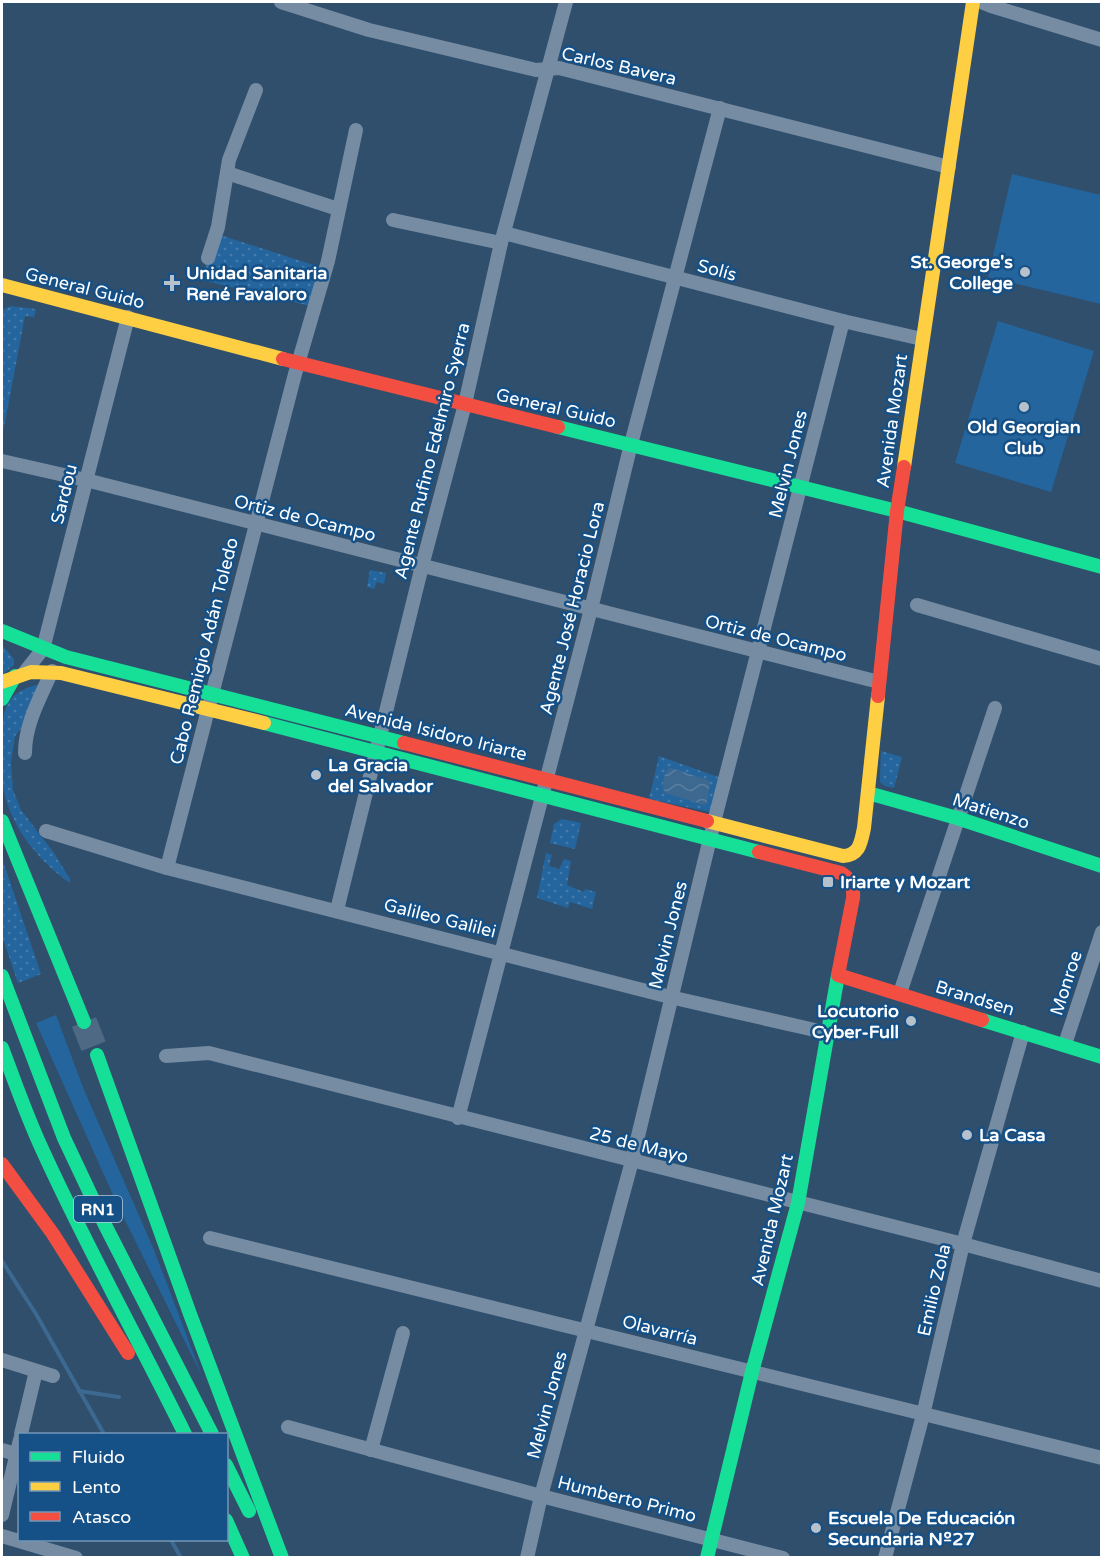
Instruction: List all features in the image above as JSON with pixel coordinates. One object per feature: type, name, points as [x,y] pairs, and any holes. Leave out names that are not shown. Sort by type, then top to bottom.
[{"type":"main road","name":"Avenida Mozart","points":[[861,847],[897,511],[973,2]]},
{"type":"main road","name":"General Guido","points":[[2,285],[299,363],[897,511],[1101,567]]},
{"type":"main road","name":"Avenida Isidoro Iriarte","points":[[3,631],[66,657],[843,856],[853,855],[861,847]]},
{"type":"main road","points":[[2,699],[19,675],[22,664],[21,654],[3,631]]},
{"type":"main road","points":[[57,673],[66,657]]},
{"type":"main road","name":"Avenida Isidoro Iriarte","points":[[2,682],[19,675],[57,673],[208,708],[841,873],[849,878],[854,887]]},
{"type":"main road","name":"Matienzo","points":[[868,793],[957,818],[1101,866]]},
{"type":"main road","points":[[2,821],[84,1022]]},
{"type":"main road","name":"Avenida Mozart","points":[[707,1557],[752,1372],[798,1203],[854,887]]},
{"type":"main road","name":"Brandsen","points":[[838,975],[1101,1057]]},
{"type":"main road","name":"RN1","points":[[2,976],[64,1138],[105,1225],[212,1433]]},
{"type":"main road","name":"RN1","points":[[2,1048],[41,1147],[80,1229],[185,1433]]},
{"type":"main road","points":[[97,1055],[190,1314],[282,1557]]},
{"type":"main road","points":[[2,1164],[54,1234],[174,1433]]},
{"type":"main road","points":[[228,1469],[270,1557]]},
{"type":"main road","points":[[228,1524],[243,1557]]},
{"type":"street","name":"Carlos Bavera","points":[[281,2],[369,30],[536,70],[558,69],[949,167]]},
{"type":"street","name":"Agente Rufino Edelmiro Syerra","points":[[337,910],[422,566],[465,404],[503,238],[566,2]]},
{"type":"street","points":[[981,2],[1101,40]]},
{"type":"street","points":[[208,258],[218,227],[232,148],[256,90]]},
{"type":"street","name":"Agente José Horacio Lora","points":[[458,1118],[720,108]]},
{"type":"street","name":"Cabo Remigio Adán Toledo","points":[[167,868],[255,524],[328,261],[356,130]]},
{"type":"street","points":[[227,173],[338,209]]},
{"type":"street","name":"Solís","points":[[393,220],[503,238],[675,277],[922,339]]},
{"type":"street","name":"Sardou","points":[[19,675],[43,649],[128,317]]},
{"type":"street","name":"Melvin Jones","points":[[527,1557],[585,1330],[632,1161],[670,997],[843,321]]},
{"type":"street","name":"Ortiz de Ocampo","points":[[2,461],[86,480],[879,682]]},
{"type":"street","points":[[917,605],[1101,659]]},
{"type":"street","points":[[25,753],[27,727],[57,673]]},
{"type":"street","points":[[900,993],[995,708]]},
{"type":"street","name":"Galileo Galilei","points":[[46,831],[167,868],[670,997],[828,1033]]},
{"type":"street","name":"Monroe","points":[[1065,1044],[1101,932]]},
{"type":"street","name":"Emilio Zola","points":[[885,1557],[923,1415],[963,1244],[1023,1032]]},
{"type":"street","name":"25 de Mayo","points":[[166,1056],[209,1053],[1101,1281]]},
{"type":"street","name":"Olavarría","points":[[210,1238],[1101,1458]]},
{"type":"street","points":[[371,1450],[403,1333]]},
{"type":"street","points":[[2,1360],[53,1376]]},
{"type":"street","points":[[21,1433],[36,1371]]},
{"type":"street","name":"Humberto Primo","points":[[288,1427],[541,1496],[783,1557]]},
{"type":"street","points":[[2,1450],[18,1447],[2,1515]]},
{"type":"street","points":[[2,1536],[18,1539]]},
{"type":"street","points":[[27,1541],[42,1544],[76,1557]]},
{"type":"shaded area","points":[[1012,174],[1101,195],[1101,304],[988,277]]},
{"type":"shaded area","points":[[217,234],[320,267],[310,306],[201,280]]},
{"type":"shaded area","points":[[11,306],[36,309],[34,317],[25,316],[2,438],[2,310]]},
{"type":"shaded area","name":"Old Georgian Club","points":[[998,321],[1094,351],[1051,492],[955,463]]},
{"type":"shaded area","points":[[370,570],[386,573],[384,584],[377,582],[374,589],[367,587]]},
{"type":"shaded area","points":[[2,645],[14,659],[14,665],[2,675]]},
{"type":"shaded area","points":[[44,683],[25,724],[15,736],[11,762],[13,790],[21,810],[54,853],[70,879],[70,883],[39,856],[22,834],[9,809],[2,783],[2,728],[6,709],[14,695]]},
{"type":"shaded area","points":[[881,751],[902,757],[894,788],[880,782]]},
{"type":"shaded area","points":[[659,756],[721,778],[710,812],[649,799]]},
{"type":"shaded area","points":[[562,819],[581,823],[575,849],[550,843],[554,824]]},
{"type":"shaded area","points":[[546,853],[552,855],[549,866],[559,869],[564,859],[571,861],[567,885],[584,892],[585,889],[596,892],[592,909],[570,902],[568,908],[537,898]]},
{"type":"shaded area","points":[[2,858],[41,974],[18,983],[2,936]]},
{"type":"shaded area","points":[[56,1015],[84,1090],[154,1250],[202,1376],[118,1206],[36,1023]]},
{"type":"water","points":[[671,768],[708,780],[710,783],[707,803],[704,805],[665,793],[664,779],[666,772]]},
{"type":"waterway","points":[[2,1261],[36,1314],[103,1433]]},
{"type":"waterway","points":[[79,1391],[119,1397]]},
{"type":"waterway","points":[[172,1541],[181,1558]]},
{"type":"tunnel","points":[[84,1022],[97,1055]]},
{"type":"traffic: fast","points":[[558,427],[897,511]]},
{"type":"traffic: fast","points":[[897,511],[1102,567]]},
{"type":"traffic: fast","points":[[2,631],[66,657],[404,743]]},
{"type":"traffic: fast","points":[[2,699],[15,676]]},
{"type":"traffic: fast","points":[[264,723],[759,852]]},
{"type":"traffic: fast","points":[[868,793],[957,818],[1102,866]]},
{"type":"traffic: fast","points":[[2,821],[84,1022]]},
{"type":"traffic: fast","points":[[707,1558],[752,1372],[798,1203],[838,975]]},
{"type":"traffic: fast","points":[[2,976],[64,1138],[105,1225],[211,1433]]},
{"type":"traffic: fast","points":[[982,1020],[1102,1057]]},
{"type":"traffic: fast","points":[[2,1048],[31,1124],[59,1185],[184,1433]]},
{"type":"traffic: fast","points":[[97,1055],[190,1314],[282,1558]]},
{"type":"traffic: fast","points":[[228,1469],[249,1511]]},
{"type":"traffic: fast","points":[[228,1524],[243,1558]]},
{"type":"traffic: slow","points":[[904,467],[973,2]]},
{"type":"traffic: slow","points":[[2,285],[283,359]]},
{"type":"traffic: slow","points":[[2,682],[31,672],[61,673],[264,723]]},
{"type":"traffic: slow","points":[[707,821],[843,856],[853,853],[859,847],[864,828],[878,696]]},
{"type":"traffic: jam","points":[[283,359],[558,427]]},
{"type":"traffic: jam","points":[[878,696],[897,511],[904,467]]},
{"type":"traffic: jam","points":[[404,743],[707,821]]},
{"type":"traffic: jam","points":[[759,852],[841,873],[849,881],[853,898],[838,975],[982,1020]]},
{"type":"traffic: jam","points":[[2,1164],[53,1234],[128,1353]]},
{"type":"place","name":"St. George's College","points":[[1025,272]]},
{"type":"place","name":"Unidad Sanitaria René Favaloro","points":[[172,283]]},
{"type":"place","name":"Old Georgian Club","points":[[1024,407]]},
{"type":"place","name":"La Gracia del Salvador","points":[[316,775]]},
{"type":"place","name":"Iriarte y Mozart","points":[[828,882]]},
{"type":"place","name":"Locutorio Cyber-Full","points":[[911,1021]]},
{"type":"place","name":"La Casa","points":[[967,1135]]},
{"type":"place","name":"Escuela De Educación Secundaria Nº27","points":[[816,1528]]}]
